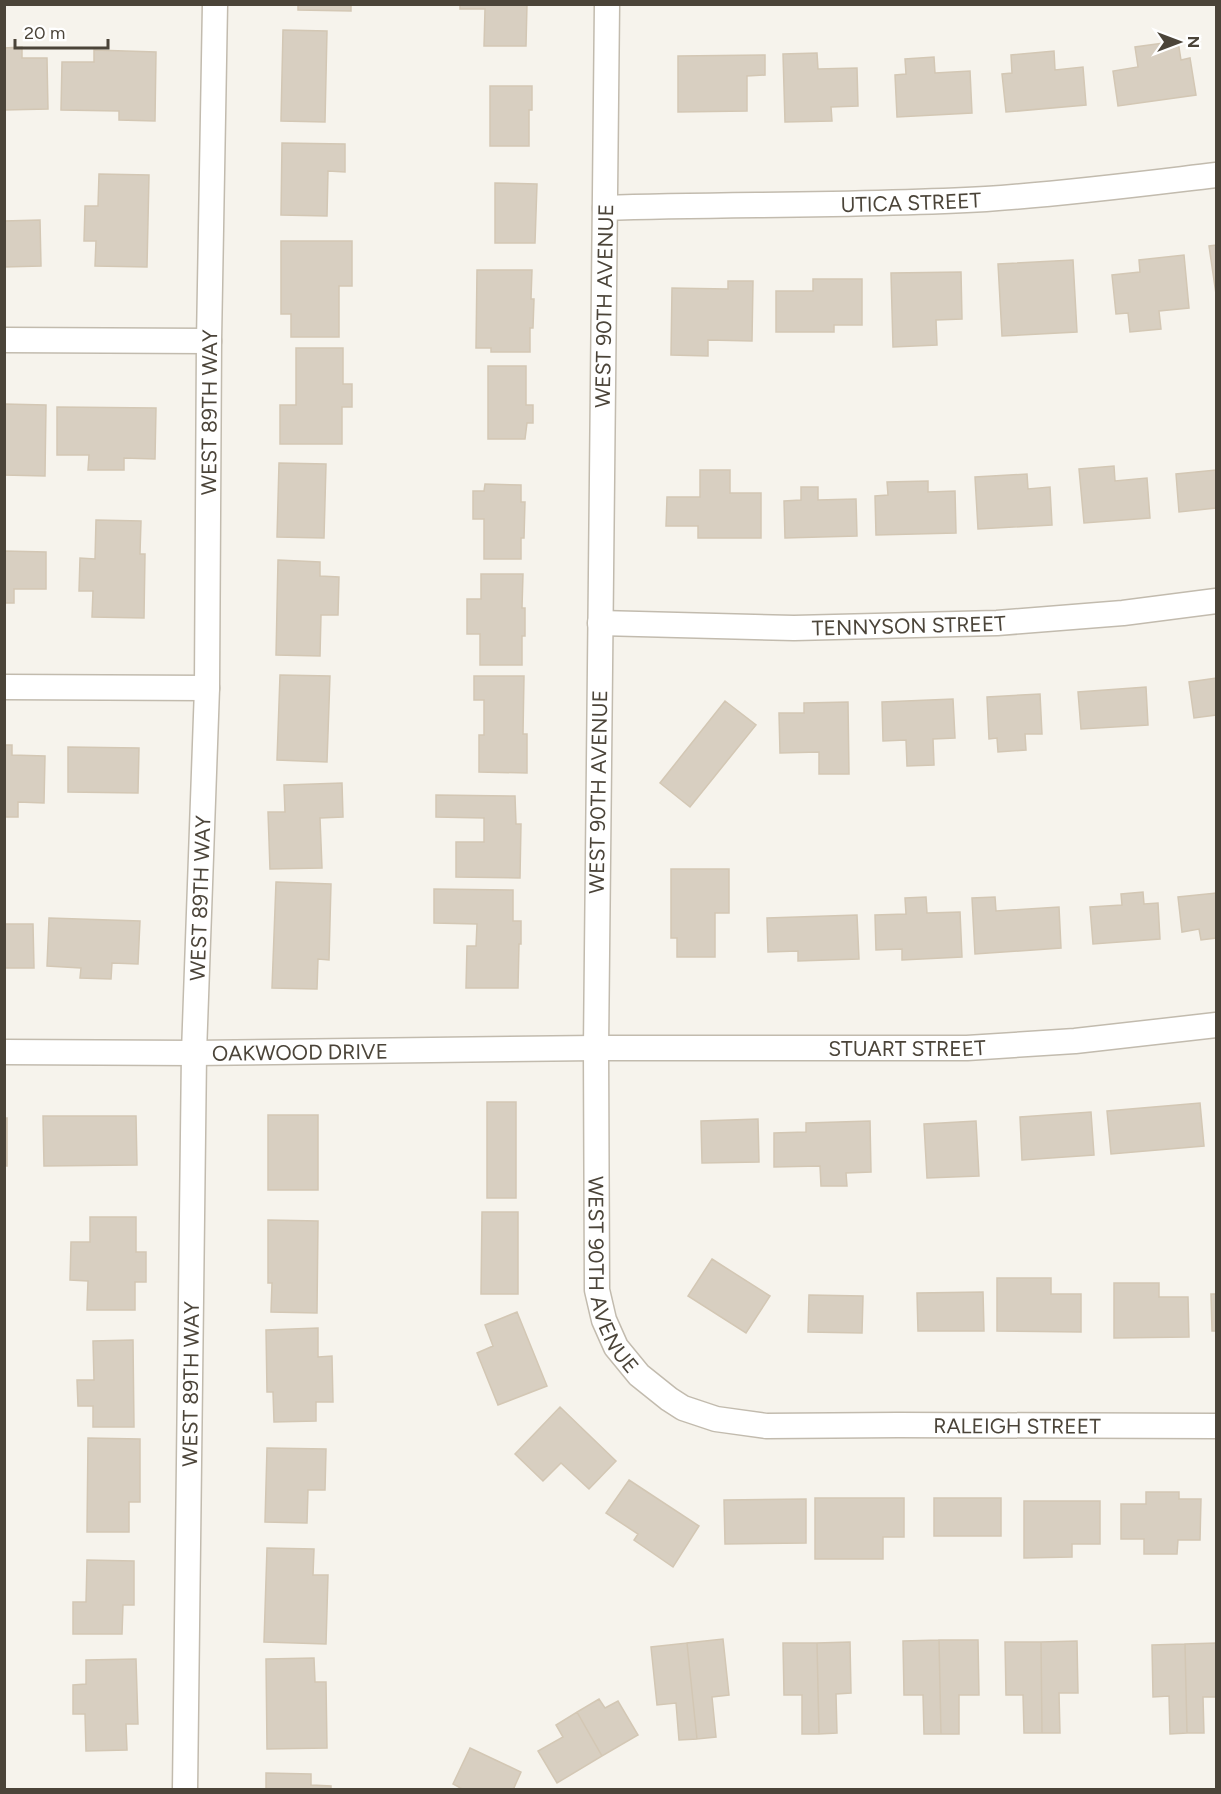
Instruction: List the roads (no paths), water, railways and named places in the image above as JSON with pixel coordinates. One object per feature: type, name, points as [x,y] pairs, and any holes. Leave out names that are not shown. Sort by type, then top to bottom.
[{"type":"street","name":"WEST 89TH WAY","points":[[185,1790],[194,1053],[207,688],[209,341],[215,4]]},
{"type":"street","name":"WEST 90TH AVENUE","points":[[607,4],[596,1048],[597,1290],[604,1320],[616,1347],[639,1375],[683,1408],[716,1419],[756,1425],[818,1425]]},
{"type":"street","name":"UTICA STREET","points":[[605,208],[865,204],[988,199],[1216,176]]},
{"type":"street","points":[[4,340],[209,341]]},
{"type":"street","name":"TENNYSON STREET","points":[[600,623],[794,628],[997,623],[1123,613],[1216,601]]},
{"type":"street","points":[[4,687],[207,688]]},
{"type":"street","name":"STUART STREET","points":[[596,1048],[967,1048],[1075,1041],[1216,1025]]},
{"type":"street","name":"OAKWOOD DRIVE","points":[[4,1052],[194,1053],[596,1048]]},
{"type":"street","name":"RALEIGH STREET","points":[[818,1425],[1216,1426]]}]
